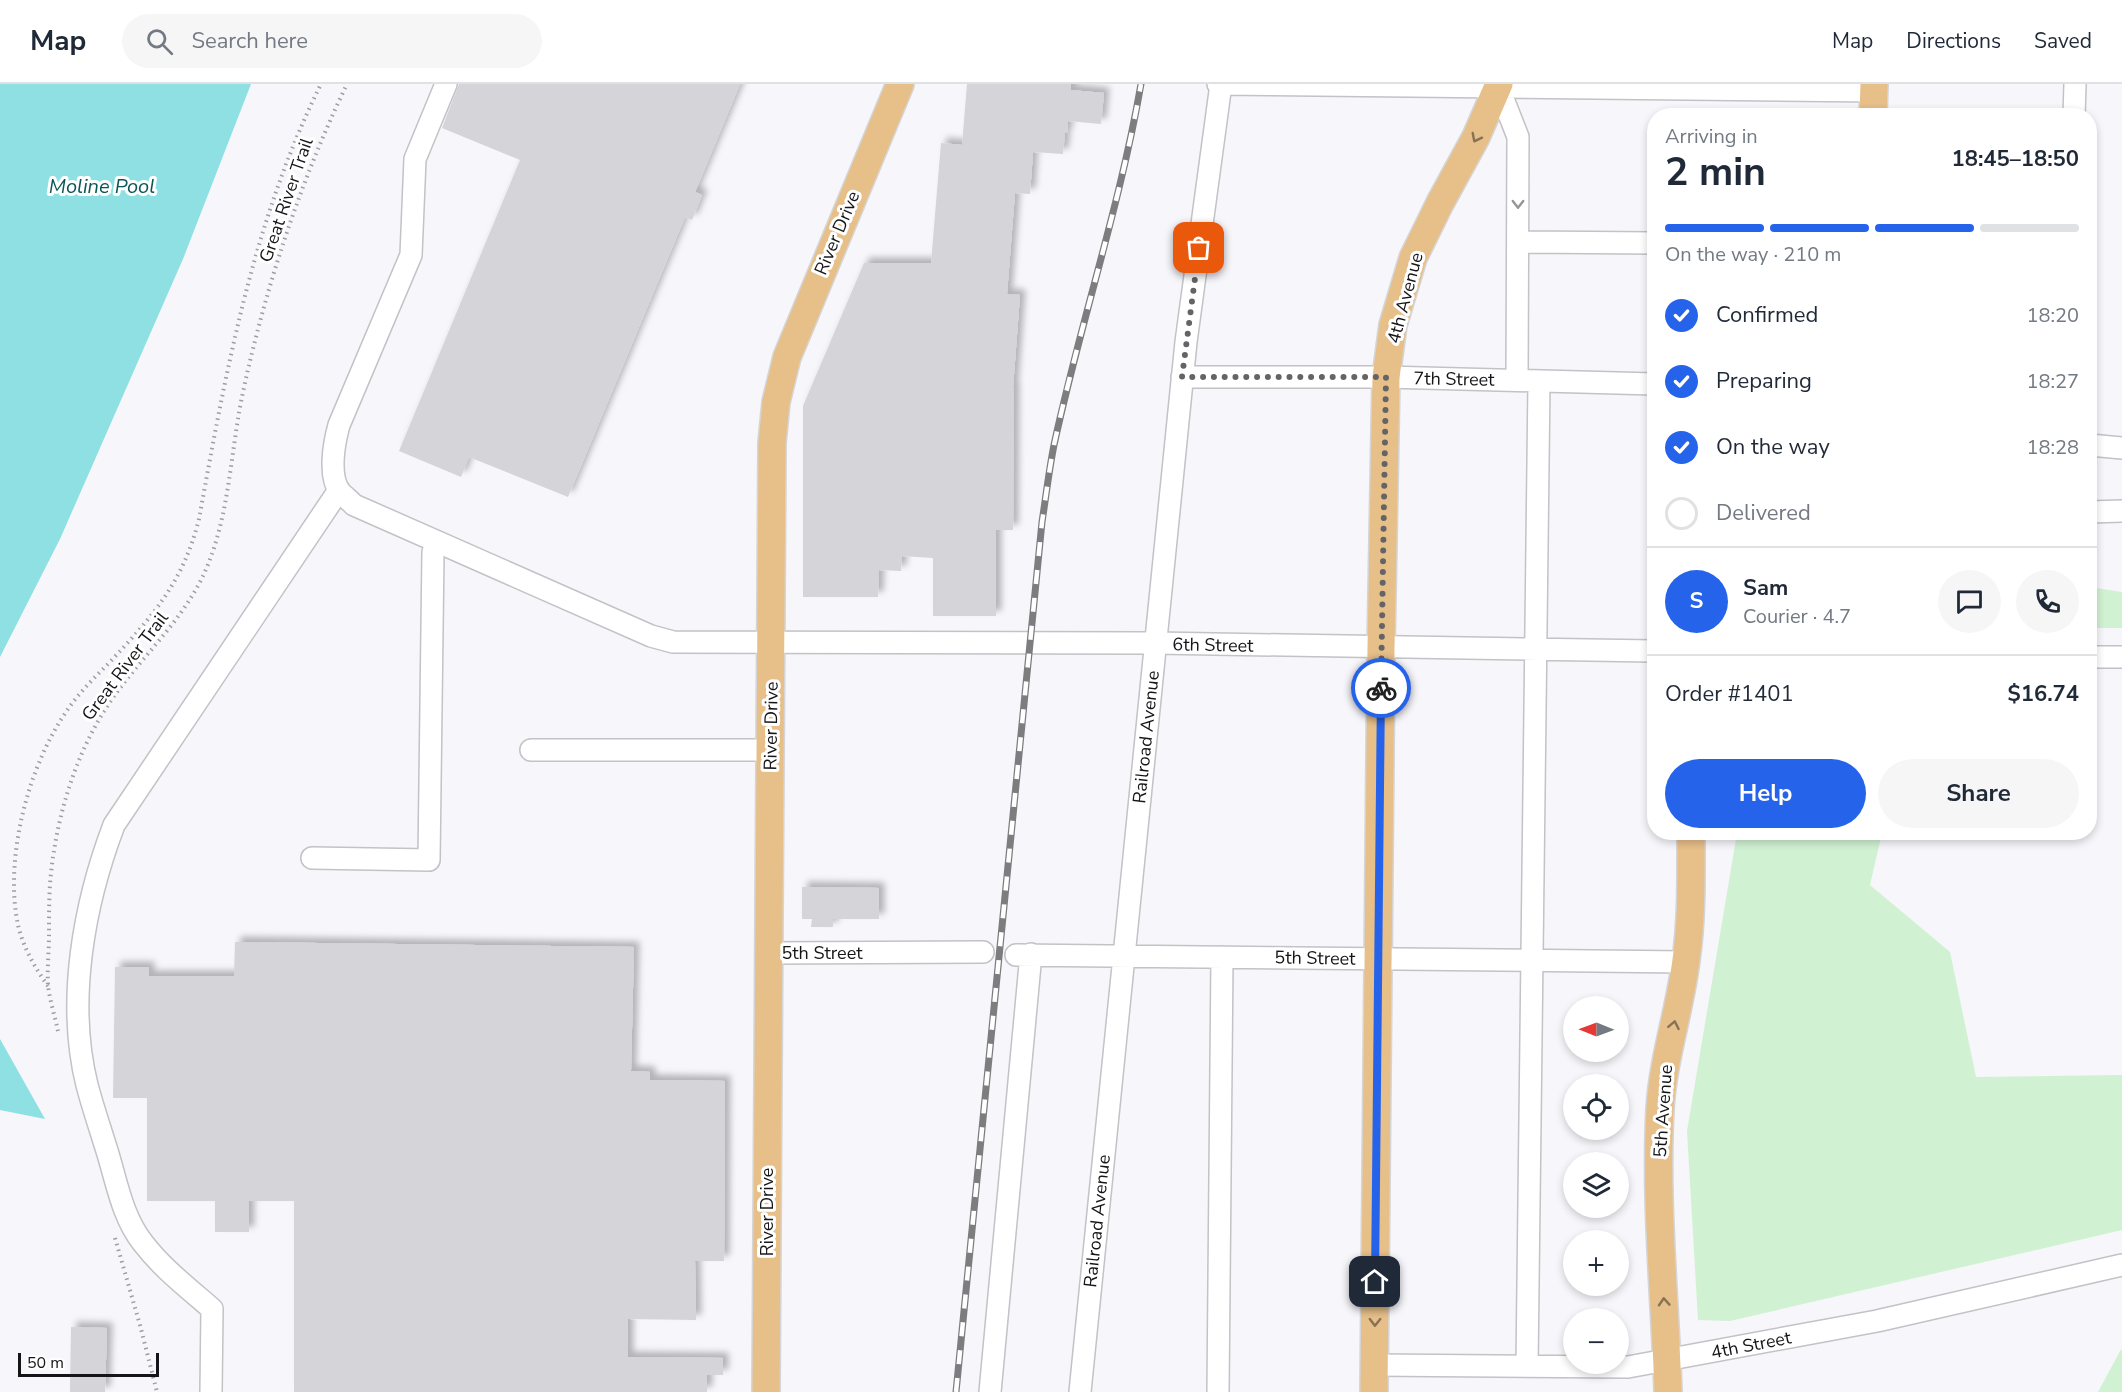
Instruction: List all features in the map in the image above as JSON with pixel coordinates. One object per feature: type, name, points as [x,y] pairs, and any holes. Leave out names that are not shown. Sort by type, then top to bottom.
[{"type":"main road","name":"River Drive","points":[[766,1392],[772,443],[776,402],[787,357],[802,317],[900,84]]},
{"type":"main road","name":"4th Avenue","points":[[1374,1392],[1386,377],[1394,325],[1413,258],[1476,137],[1499,85]]},
{"type":"main road","name":"5th Avenue","points":[[1668,1392],[1659,1203],[1660,1108],[1663,1076],[1686,962],[1690,915],[1691,840]]},
{"type":"street","points":[[211,1392],[212,1309],[158,1261],[141,1241],[126,1213],[86,1083],[78,1000],[80,958],[89,906],[100,862],[114,825],[339,490],[333,465],[334,443],[339,425],[411,255],[415,159],[446,84]]},
{"type":"street","points":[[1219,84],[1499,85],[1874,97]]},
{"type":"street","name":"Railroad Avenue","points":[[1080,1392],[1182,377],[1219,84]]},
{"type":"street","points":[[2074,108],[2075,84]]},
{"type":"street","points":[[1499,85],[1518,137],[1517,380]]},
{"type":"street","points":[[1518,242],[1647,243]]},
{"type":"street","name":"7th Street","points":[[1182,377],[1386,377],[1647,384]]},
{"type":"street","points":[[1527,1366],[1539,381]]},
{"type":"street","points":[[2097,446],[2122,448]]},
{"type":"street","name":"6th Street","points":[[339,490],[354,505],[651,636],[673,642],[1155,643],[1647,651]]},
{"type":"street","points":[[2097,512],[2122,511]]},
{"type":"street","points":[[312,858],[429,860],[433,552],[438,542]]},
{"type":"street","points":[[2097,657],[2122,657]]},
{"type":"street","points":[[531,750],[771,750]]},
{"type":"street","name":"5th Street","points":[[769,953],[983,952]]},
{"type":"street","name":"5th Street","points":[[990,1392],[1024,954],[1686,962]]},
{"type":"street","points":[[1218,1392],[1222,957]]},
{"type":"street","name":"4th Street","points":[[1374,1365],[1628,1367],[1877,1321],[2122,1265]]},
{"type":"path","name":"Great River Trail","points":[[321,84],[288,160],[255,252],[225,378],[199,519],[182,571],[148,620],[90,681],[65,712],[29,790],[18,843],[15,904],[18,926],[24,942],[35,969],[48,987],[50,886],[60,823],[72,780],[90,735],[110,703],[186,606],[209,562],[221,524],[243,394],[272,284],[305,179],[347,84]]},
{"type":"green space","points":[[2097,588],[2122,592],[2122,628],[2097,628]]},
{"type":"green space","points":[[1736,840],[1880,840],[1870,885],[1950,952],[1976,1077],[2122,1075],[2122,1230],[1730,1321],[1698,1320],[1687,1131]]},
{"type":"green space","points":[[2122,1349],[2122,1392],[2098,1392],[2120,1351]]},
{"type":"water","name":"Moline Pool","points":[[0,84],[251,84],[183,259],[60,539],[0,657]]},
{"type":"water","points":[[0,1039],[45,1119],[0,1110]]},
{"type":"building","points":[[459,84],[740,84],[695,192],[702,195],[692,220],[685,217],[568,497],[469,457],[461,477],[399,451],[520,160],[442,128]]},
{"type":"building","points":[[967,84],[1071,84],[1071,90],[1104,93],[1101,124],[1068,121],[1063,154],[1033,152],[1030,194],[1015,193],[1007,294],[1020,295],[1013,388],[1013,530],[996,530],[996,616],[933,616],[933,558],[902,556],[901,571],[879,570],[878,597],[803,597],[803,406],[864,263],[931,263],[941,143],[962,145]]},
{"type":"building","points":[[802,887],[879,888],[879,919],[833,919],[833,927],[811,927],[812,919],[802,919]]},
{"type":"building","points":[[235,942],[634,947],[631,1071],[650,1072],[650,1080],[725,1081],[724,1261],[695,1261],[696,1320],[628,1319],[628,1357],[723,1358],[723,1375],[707,1375],[707,1392],[294,1392],[294,1201],[249,1201],[249,1232],[215,1232],[215,1201],[147,1201],[147,1098],[113,1098],[115,967],[149,967],[149,976],[234,976]]},
{"type":"building","points":[[71,1327],[107,1328],[105,1392],[70,1392]]},
{"type":"railway","points":[[956,1392],[1042,522],[1054,445],[1064,400],[1122,175],[1141,84]]},
{"type":"way so far","points":[[1199,248],[1182,377],[1386,377],[1381,688]]},
{"type":"route","points":[[1375,1282],[1381,688]]}]
